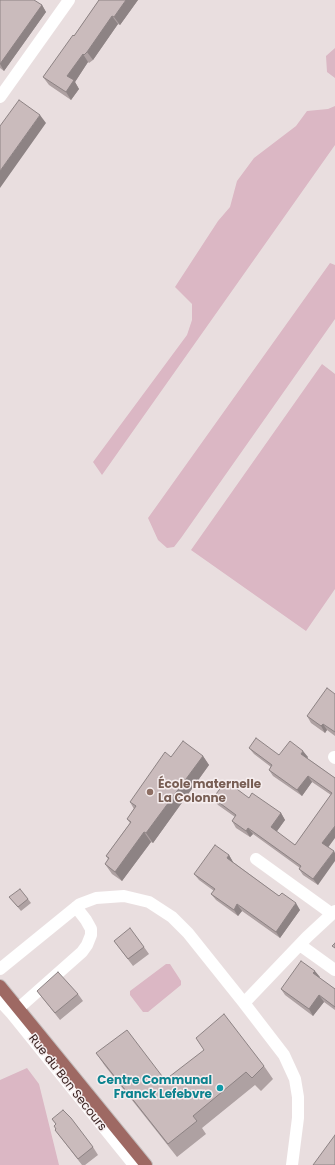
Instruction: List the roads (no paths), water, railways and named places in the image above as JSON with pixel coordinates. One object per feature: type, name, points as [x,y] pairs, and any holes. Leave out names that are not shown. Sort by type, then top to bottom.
[{"type":"main road","name":"Rue du Bon Secours","points":[[0,986],[31,1037],[146,1165]]},
{"type":"street","points":[[0,97],[69,0]]},
{"type":"street","points":[[244,1003],[300,945],[334,913],[256,859]]},
{"type":"street","points":[[0,969],[76,907],[88,900],[114,896],[131,897],[155,905],[164,911],[180,924],[279,1046],[293,1072],[297,1088],[298,1106],[292,1165]]},
{"type":"street","points":[[15,1011],[82,952],[87,945],[91,935],[91,929],[76,907]]},
{"type":"street","points":[[300,945],[335,970]]},
{"type":"street","name":"Rue du Bon Secours","points":[[0,1001],[15,1011]]},
{"type":"street","name":"Rue du Bon Secours","points":[[31,1037],[134,1165]]},
{"type":"place","name":"École maternelle La Colonne","points":[[150,792]]},
{"type":"place","name":"Centre Communal Franck Lefebvre","points":[[220,1088]]}]
